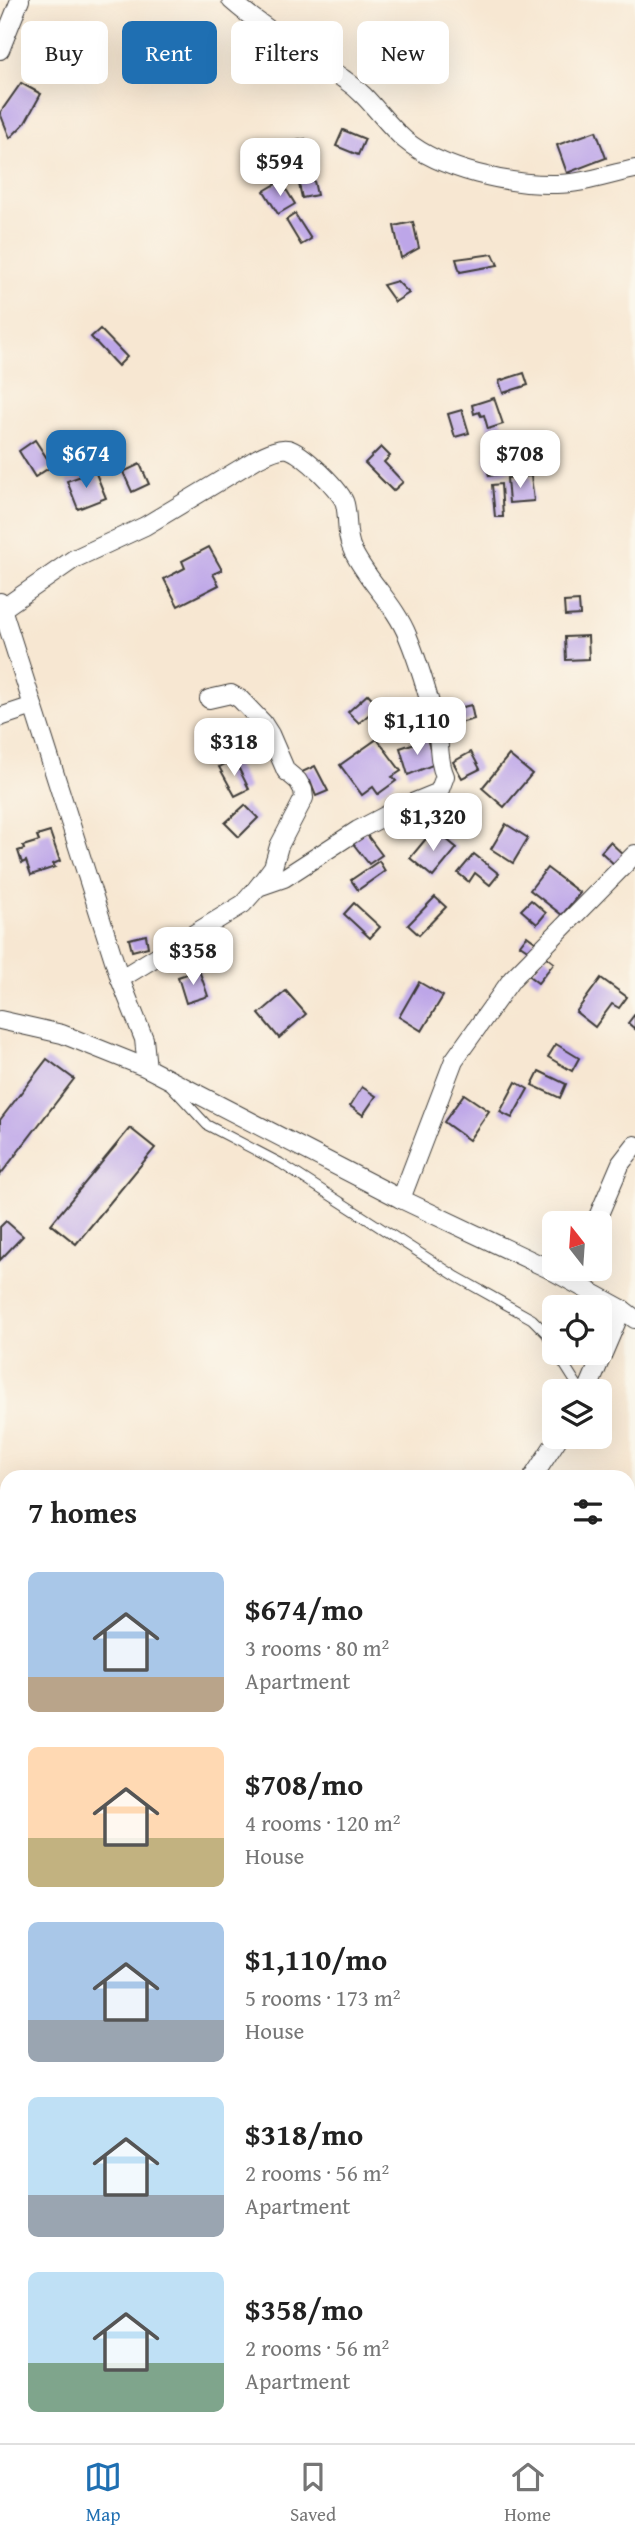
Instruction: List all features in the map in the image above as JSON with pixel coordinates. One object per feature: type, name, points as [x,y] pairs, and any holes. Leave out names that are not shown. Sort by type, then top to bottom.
[{"type":"street","points":[[0,50],[20,0]]},
{"type":"street","points":[[231,0],[293,47],[363,94],[405,140],[433,158],[458,169],[488,176],[556,184],[635,169]]},
{"type":"street","points":[[154,1071],[120,979],[1,606],[74,559],[145,526],[272,452],[288,449],[305,459],[334,486],[345,504],[347,536],[353,551],[396,611],[408,636],[437,731],[440,766],[445,776],[439,792],[358,830],[284,878],[258,887]]},
{"type":"street","points":[[120,979],[243,904],[273,867],[279,846],[304,798],[298,781],[286,771],[270,734],[240,699],[232,694],[209,699]]},
{"type":"street","points":[[0,717],[33,706]]},
{"type":"street","points":[[401,1199],[454,1060],[512,979],[635,854]]},
{"type":"street","points":[[0,1020],[62,1034],[154,1071],[257,1127],[401,1199],[542,1262]]},
{"type":"street","points":[[600,1211],[621,1163],[635,1145]]},
{"type":"street","points":[[576,1281],[629,1314],[594,1379]]},
{"type":"street","points":[[538,1470],[551,1449]]},
{"type":"lane","points":[[154,1071],[207,1125],[280,1163],[457,1278],[522,1312],[542,1330]]},
{"type":"building","points":[[21,83],[41,94],[25,123],[10,138],[0,113]]},
{"type":"building","points":[[343,130],[365,139],[358,155],[336,146]]},
{"type":"building","points":[[596,131],[606,158],[567,173],[557,145]]},
{"type":"building","points":[[305,139],[317,195],[302,198],[290,142]]},
{"type":"building","points":[[281,181],[295,204],[278,214],[264,191]]},
{"type":"building","points":[[295,214],[311,239],[301,245],[286,220]]},
{"type":"building","points":[[413,222],[419,248],[401,258],[394,226]]},
{"type":"building","points":[[493,254],[498,265],[460,272],[456,259]]},
{"type":"building","points":[[397,281],[409,293],[395,302],[383,285]]},
{"type":"building","points":[[100,329],[127,357],[118,366],[91,337]]},
{"type":"building","points":[[524,373],[528,385],[503,393],[499,381]]},
{"type":"building","points":[[494,398],[503,424],[488,429],[484,415],[481,416],[479,412],[474,414],[472,405]]},
{"type":"building","points":[[462,410],[469,433],[455,437],[448,414]]},
{"type":"building","points":[[35,440],[52,466],[35,477],[19,451]]},
{"type":"building","points":[[381,447],[390,456],[384,462],[403,482],[393,491],[365,463]]},
{"type":"building","points":[[530,448],[531,469],[510,471],[508,449]]},
{"type":"building","points":[[505,453],[509,472],[489,476],[485,457]]},
{"type":"building","points":[[140,464],[149,484],[132,492],[123,472]]},
{"type":"building","points":[[95,471],[106,498],[78,509],[67,481]]},
{"type":"building","points":[[531,476],[534,501],[509,503],[507,478]]},
{"type":"building","points":[[501,484],[503,517],[495,517],[492,485]]},
{"type":"building","points":[[209,547],[222,570],[213,574],[219,585],[178,606],[164,579],[185,568],[182,561]]},
{"type":"building","points":[[579,601],[580,615],[565,616],[564,602]]},
{"type":"building","points":[[588,636],[589,659],[566,660],[565,637]]},
{"type":"building","points":[[368,694],[379,706],[359,723],[348,712]]},
{"type":"building","points":[[471,705],[474,719],[439,729],[434,711],[450,706],[451,710]]},
{"type":"building","points":[[377,739],[401,771],[392,777],[396,781],[378,794],[373,787],[362,795],[340,765]]},
{"type":"building","points":[[427,739],[435,764],[408,775],[400,748]]},
{"type":"building","points":[[471,752],[480,769],[462,778],[453,762]]},
{"type":"building","points":[[509,755],[532,774],[504,807],[482,788]]},
{"type":"building","points":[[234,759],[249,789],[235,796],[219,767]]},
{"type":"building","points":[[315,766],[328,791],[316,796],[310,781],[306,783],[302,772]]},
{"type":"building","points":[[245,805],[258,818],[239,837],[225,823]]},
{"type":"building","points":[[506,824],[528,838],[513,863],[491,849]]},
{"type":"building","points":[[434,829],[457,848],[433,877],[410,858]]},
{"type":"building","points":[[364,831],[382,855],[369,864],[351,841]]},
{"type":"building","points":[[50,832],[60,861],[53,864],[55,867],[31,875],[26,861],[22,863],[18,851],[24,849],[23,846],[39,841],[37,836]]},
{"type":"building","points":[[610,842],[626,857],[617,867],[601,852]]},
{"type":"building","points":[[474,854],[499,874],[490,885],[475,873],[469,882],[458,873]]},
{"type":"building","points":[[379,861],[385,871],[358,890],[351,880]]},
{"type":"building","points":[[547,868],[580,893],[562,915],[530,890]]},
{"type":"building","points":[[435,897],[446,907],[419,935],[408,925]]},
{"type":"building","points":[[531,900],[546,913],[537,924],[521,910]]},
{"type":"building","points":[[354,903],[380,927],[370,938],[344,914]]},
{"type":"building","points":[[146,935],[148,947],[132,951],[129,939]]},
{"type":"building","points":[[527,936],[539,945],[532,953],[520,945]]},
{"type":"building","points":[[545,956],[554,963],[538,983],[529,976]]},
{"type":"building","points":[[199,970],[208,996],[186,1003],[178,977]]},
{"type":"building","points":[[601,978],[627,997],[619,1008],[612,1004],[595,1027],[576,1012]]},
{"type":"building","points":[[419,982],[443,996],[422,1031],[399,1017]]},
{"type":"building","points":[[286,991],[306,1014],[279,1038],[259,1014]]},
{"type":"building","points":[[635,1014],[635,1029],[628,1023]]},
{"type":"building","points":[[556,1044],[579,1058],[572,1071],[548,1057]]},
{"type":"building","points":[[47,1059],[74,1079],[0,1175],[0,1120]]},
{"type":"building","points":[[539,1071],[566,1084],[560,1098],[532,1085]]},
{"type":"building","points":[[516,1082],[528,1089],[512,1118],[500,1112]]},
{"type":"building","points":[[362,1087],[376,1096],[363,1115],[350,1106]]},
{"type":"building","points":[[464,1094],[489,1111],[469,1140],[444,1122]]},
{"type":"building","points":[[130,1128],[155,1148],[76,1244],[51,1224]]},
{"type":"building","points":[[6,1221],[23,1236],[0,1260],[0,1227]]}]
